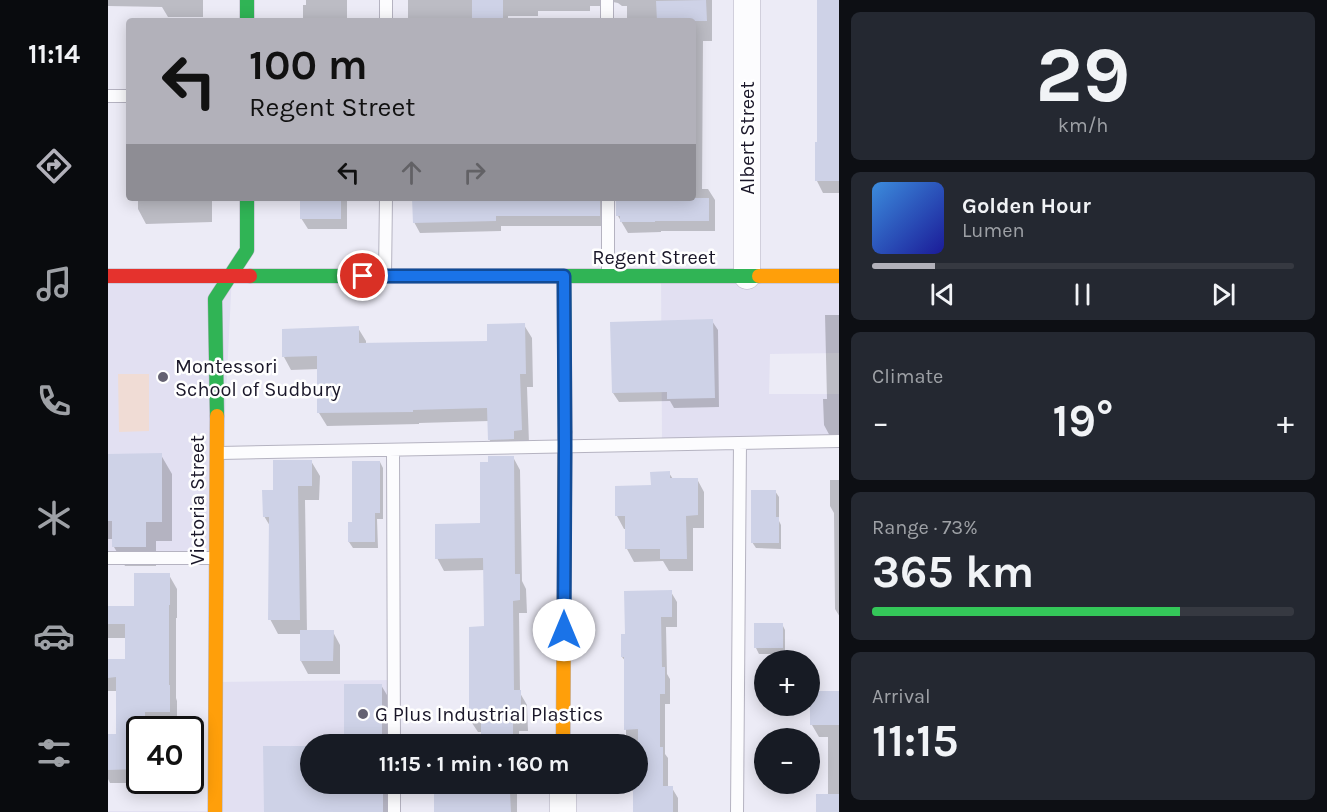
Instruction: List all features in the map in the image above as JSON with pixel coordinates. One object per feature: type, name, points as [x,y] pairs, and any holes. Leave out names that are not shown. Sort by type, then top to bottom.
[{"type":"street","points":[[247,0],[247,18]]},
{"type":"street","name":"Albert Street","points":[[747,0],[747,276]]},
{"type":"street","name":"Victoria Street","points":[[215,812],[218,453],[215,299],[247,250],[247,201]]},
{"type":"street","name":"Regent Street","points":[[108,276],[839,276]]},
{"type":"street","points":[[563,734],[564,276]]},
{"type":"street","points":[[563,794],[563,812]]},
{"type":"lane","points":[[386,0],[386,18]]},
{"type":"lane","points":[[607,0],[607,18]]},
{"type":"lane","points":[[108,96],[126,96]]},
{"type":"lane","points":[[386,201],[386,276]]},
{"type":"lane","points":[[608,201],[608,276]]},
{"type":"lane","points":[[218,453],[839,441]]},
{"type":"lane","points":[[737,812],[740,443]]},
{"type":"lane","points":[[393,450],[394,734]]},
{"type":"lane","points":[[108,558],[217,558]]},
{"type":"lane","points":[[394,794],[394,812]]},
{"type":"shaded area","points":[[839,273],[839,353],[770,354],[769,394],[839,394],[839,440],[662,442],[661,275]]},
{"type":"shaded area","name":"Montessori School of Sudbury","points":[[108,274],[232,274],[218,556],[108,557]]},
{"type":"shaded area","points":[[118,374],[149,374],[149,431],[119,432]]},
{"type":"shaded area","points":[[391,680],[392,734],[300,734],[300,794],[392,794],[392,812],[108,812],[216,811],[217,682]]},
{"type":"building","points":[[472,0],[503,0],[503,18],[472,18]]},
{"type":"building","points":[[706,0],[707,21],[696,21],[696,18],[657,18],[656,1]]},
{"type":"building","points":[[817,0],[839,0],[839,181],[815,181],[815,142],[817,142]]},
{"type":"building","points":[[696,198],[709,198],[709,221],[620,222],[620,216],[616,216],[616,201],[696,201]]},
{"type":"building","points":[[300,201],[341,201],[341,219],[300,219]]},
{"type":"building","points":[[412,201],[600,201],[600,216],[496,216],[496,221],[413,223]]},
{"type":"building","points":[[713,319],[715,398],[667,399],[667,392],[612,393],[610,322]]},
{"type":"building","points":[[525,323],[526,374],[520,374],[522,430],[514,431],[514,439],[488,440],[487,408],[413,410],[413,412],[317,413],[317,356],[282,357],[282,329],[359,326],[359,343],[487,341],[487,324]]},
{"type":"building","points":[[162,453],[162,522],[146,522],[146,547],[112,547],[112,521],[108,521],[108,454]]},
{"type":"building","points":[[488,456],[514,456],[515,574],[520,574],[520,600],[513,601],[514,690],[521,690],[521,719],[513,719],[513,734],[481,734],[481,720],[469,720],[469,627],[484,626],[483,558],[435,559],[435,524],[480,523],[480,462],[488,462]]},
{"type":"building","points":[[273,460],[312,460],[312,486],[298,486],[300,620],[268,620],[269,517],[263,517],[262,490],[273,490]]},
{"type":"building","points":[[352,461],[380,461],[380,513],[375,513],[375,542],[348,542],[348,522],[352,522]]},
{"type":"building","points":[[670,471],[670,478],[698,478],[698,515],[686,516],[687,559],[660,559],[660,549],[625,549],[625,516],[615,516],[615,486],[651,485],[650,472]]},
{"type":"building","points":[[751,490],[776,490],[779,543],[751,543]]},
{"type":"building","points":[[134,573],[170,573],[170,712],[145,712],[145,716],[126,716],[126,769],[108,770],[108,734],[116,734],[116,677],[108,678],[108,659],[125,659],[125,624],[108,624],[108,606],[134,606]]},
{"type":"building","points":[[672,590],[672,617],[661,617],[665,694],[660,694],[660,747],[663,747],[663,786],[673,786],[673,812],[633,812],[633,794],[648,794],[648,734],[638,734],[638,729],[624,730],[624,657],[621,657],[621,634],[625,634],[624,591]]},
{"type":"building","points":[[754,623],[783,623],[783,648],[754,648]]},
{"type":"building","points":[[300,630],[334,630],[333,661],[300,661]]},
{"type":"building","name":"G Plus Industrial Plastics","points":[[344,684],[382,684],[382,734],[344,734]]},
{"type":"building","points":[[820,691],[839,691],[839,725],[810,725],[810,716],[820,716]]},
{"type":"building","points":[[263,746],[300,746],[300,794],[383,794],[383,812],[264,812]]},
{"type":"building","points":[[434,794],[510,794],[511,812],[434,812]]},
{"type":"building","points":[[816,794],[839,794],[839,812],[816,812]]},
{"type":"traffic: fast","points":[[247,0],[247,18]]},
{"type":"traffic: fast","points":[[217,416],[215,299],[247,250],[247,201]]},
{"type":"traffic: fast","points":[[250,276],[759,276]]},
{"type":"traffic: fast","points":[[564,276],[565,432]]},
{"type":"traffic: slow","points":[[759,276],[839,276]]},
{"type":"traffic: slow","points":[[215,812],[217,416]]},
{"type":"traffic: slow","points":[[563,734],[565,432]]},
{"type":"traffic: jam","points":[[108,276],[250,276]]},
{"type":"place","name":"Montessori School of Sudbury","points":[[163,377]]},
{"type":"place","name":"G Plus Industrial Plastics","points":[[363,714]]},
{"type":"route","points":[[363,276],[564,276],[564,630]]}]
